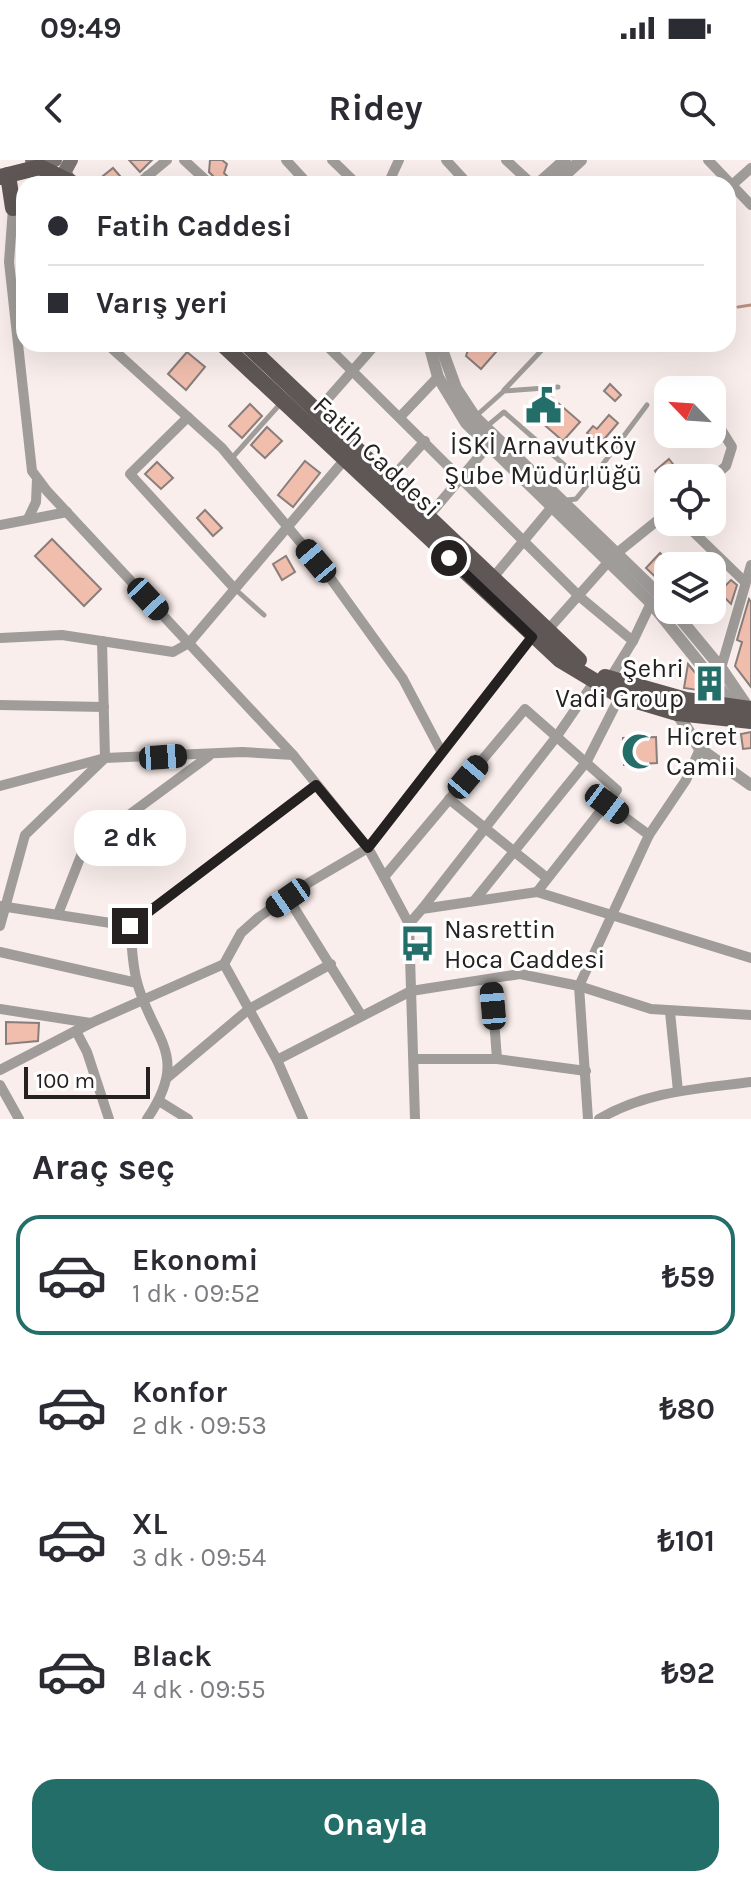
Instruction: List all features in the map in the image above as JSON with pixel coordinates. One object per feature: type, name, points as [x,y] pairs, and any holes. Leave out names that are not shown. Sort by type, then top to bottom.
[{"type":"main road","points":[[12,209],[8,171],[55,160]]},
{"type":"main road","points":[[36,164],[59,176]]},
{"type":"main road","name":"Fatih Caddesi","points":[[231,352],[539,634],[564,650],[620,696],[677,713],[747,714]]},
{"type":"main road","name":"Fatih Caddesi","points":[[256,352],[491,580],[539,634]]},
{"type":"main road","name":"Fatih Caddesi","points":[[601,681],[747,714]]},
{"type":"street","points":[[147,176],[167,160]]},
{"type":"street","points":[[184,160],[201,176]]},
{"type":"street","points":[[286,160],[301,176]]},
{"type":"street","points":[[332,160],[349,176]]},
{"type":"street","points":[[446,160],[461,176]]},
{"type":"street","points":[[506,160],[525,176]]},
{"type":"street","points":[[708,160],[723,176]]},
{"type":"street","points":[[547,176],[569,162]]},
{"type":"street","points":[[736,181],[751,168]]},
{"type":"street","points":[[736,189],[751,205]]},
{"type":"street","points":[[12,209],[5,265],[12,282],[16,328]]},
{"type":"street","points":[[12,282],[16,285]]},
{"type":"street","points":[[18,352],[25,432],[30,465],[37,479],[293,755],[368,848],[409,924],[415,1119]]},
{"type":"street","points":[[116,352],[231,459],[331,579],[403,679],[441,751]]},
{"type":"street","points":[[333,352],[580,597],[633,641]]},
{"type":"street","points":[[317,411],[368,352]]},
{"type":"street","points":[[431,352],[448,398],[555,502],[654,591]]},
{"type":"street","points":[[443,352],[456,388],[475,417],[487,447],[555,502]]},
{"type":"street","points":[[400,417],[438,377]]},
{"type":"street","points":[[188,417],[130,474],[234,588]]},
{"type":"street","points":[[726,437],[732,447],[726,466]]},
{"type":"street","points":[[389,481],[425,441]]},
{"type":"street","points":[[427,518],[487,447]]},
{"type":"street","points":[[0,638],[62,635],[173,652],[189,643],[346,458]]},
{"type":"street","points":[[28,519],[36,502],[37,479]]},
{"type":"street","points":[[491,580],[555,502]]},
{"type":"street","points":[[0,525],[67,512]]},
{"type":"street","points":[[0,1070],[91,1023],[224,964],[241,933],[288,898],[368,848],[441,751],[539,634],[580,597],[614,556],[654,523]]},
{"type":"street","points":[[697,536],[745,582]]},
{"type":"street","points":[[614,556],[747,714]]},
{"type":"street","points":[[721,668],[751,565]]},
{"type":"street","points":[[409,924],[633,641],[651,603]]},
{"type":"street","points":[[685,624],[721,668],[747,714]]},
{"type":"street","points":[[0,926],[2,906],[25,835],[105,758],[102,641]]},
{"type":"street","points":[[474,901],[587,761],[620,696]]},
{"type":"street","points":[[0,705],[104,707]]},
{"type":"street","points":[[384,877],[525,709],[617,790],[537,892]]},
{"type":"street","points":[[677,713],[700,749],[749,782]]},
{"type":"street","points":[[588,1119],[579,986],[649,835],[686,780],[700,749]]},
{"type":"street","points":[[58,914],[84,848],[211,754]]},
{"type":"street","points":[[0,786],[105,758],[293,755]]},
{"type":"street","points":[[2,906],[130,926],[316,785]]},
{"type":"street","points":[[449,799],[547,878]]},
{"type":"street","points":[[607,804],[649,835]]},
{"type":"street","points":[[422,909],[537,892],[751,958]]},
{"type":"street","points":[[288,898],[361,1015]]},
{"type":"street","points":[[130,926],[137,983],[163,1040],[167,1078],[159,1101],[147,1119]]},
{"type":"street","points":[[0,952],[137,983]]},
{"type":"street","points":[[224,964],[277,1060],[303,1119]]},
{"type":"street","points":[[167,1078],[249,1009],[331,964]]},
{"type":"street","points":[[277,1060],[411,991],[520,974],[579,986],[651,1009],[751,1015]]},
{"type":"street","points":[[491,979],[497,1059]]},
{"type":"street","points":[[0,1009],[91,1023]]},
{"type":"street","points":[[670,1012],[678,1091]]},
{"type":"street","points":[[76,1031],[87,1052],[109,1119]]},
{"type":"street","points":[[414,1059],[497,1059],[586,1071]]},
{"type":"street","points":[[599,1119],[624,1104],[653,1094],[751,1082]]},
{"type":"street","points":[[0,1085],[5,1103],[19,1119]]},
{"type":"street","points":[[159,1101],[188,1119]]},
{"type":"lane","points":[[475,417],[540,352]]},
{"type":"lane","points":[[504,391],[558,387]]},
{"type":"lane","points":[[496,399],[504,412],[569,469]]},
{"type":"lane","points":[[231,459],[283,401]]},
{"type":"lane","points":[[555,502],[576,499],[647,405]]},
{"type":"lane","points":[[481,431],[504,412]]},
{"type":"lane","points":[[234,588],[264,615]]},
{"type":"building","points":[[129,160],[152,160],[140,172]]},
{"type":"building","points":[[210,160],[222,160],[227,164],[224,173],[227,176],[213,176],[209,172]]},
{"type":"building","points":[[113,168],[120,176],[103,176]]},
{"type":"building","points":[[187,352],[205,367],[186,390],[168,374]]},
{"type":"building","points":[[467,352],[496,352],[481,369],[466,356]]},
{"type":"building","points":[[610,384],[621,395],[615,401],[604,391]]},
{"type":"building","points":[[550,396],[580,422],[563,441],[533,415],[540,408],[535,404],[541,397],[545,401]]},
{"type":"building","points":[[250,404],[262,416],[242,438],[229,426]]},
{"type":"building","points":[[609,415],[618,423],[600,444],[587,433],[593,426],[597,429]]},
{"type":"building","points":[[267,427],[282,441],[265,458],[251,445]]},
{"type":"building","points":[[305,461],[320,473],[293,507],[278,495]]},
{"type":"building","points":[[157,462],[173,478],[161,489],[145,474]]},
{"type":"building","points":[[205,510],[222,528],[213,536],[197,518]]},
{"type":"building","points":[[52,539],[101,589],[84,606],[35,556]]},
{"type":"building","points":[[286,556],[295,572],[282,580],[273,564]]},
{"type":"building","points":[[654,559],[654,576],[646,568]]},
{"type":"building","points":[[731,580],[737,585],[731,604],[726,599],[726,585]]},
{"type":"building","points":[[749,599],[751,687],[735,666],[742,642],[737,640]]},
{"type":"building","points":[[688,664],[711,692],[684,688]]},
{"type":"building","points":[[751,732],[751,748],[743,749],[741,734]]},
{"type":"building","name":"Hicret Camii","points":[[656,737],[657,763],[624,765],[623,738]]},
{"type":"building","points":[[6,1022],[39,1023],[38,1041],[6,1044]]},
{"type":"waterway","points":[[738,307],[751,305]]},
{"type":"place","name":"İSKİ Arnavutköy Şube Müdürlüğü","points":[[543,406]]},
{"type":"place","name":"Şehri Vadi Group","points":[[710,683]]},
{"type":"place","name":"Hicret Camii","points":[[640,751]]},
{"type":"place","name":"Nasrettin Hoca Caddesi","points":[[418,944]]},
{"type":"route","points":[[130,926],[316,785],[368,848],[532,637],[449,558]]}]
